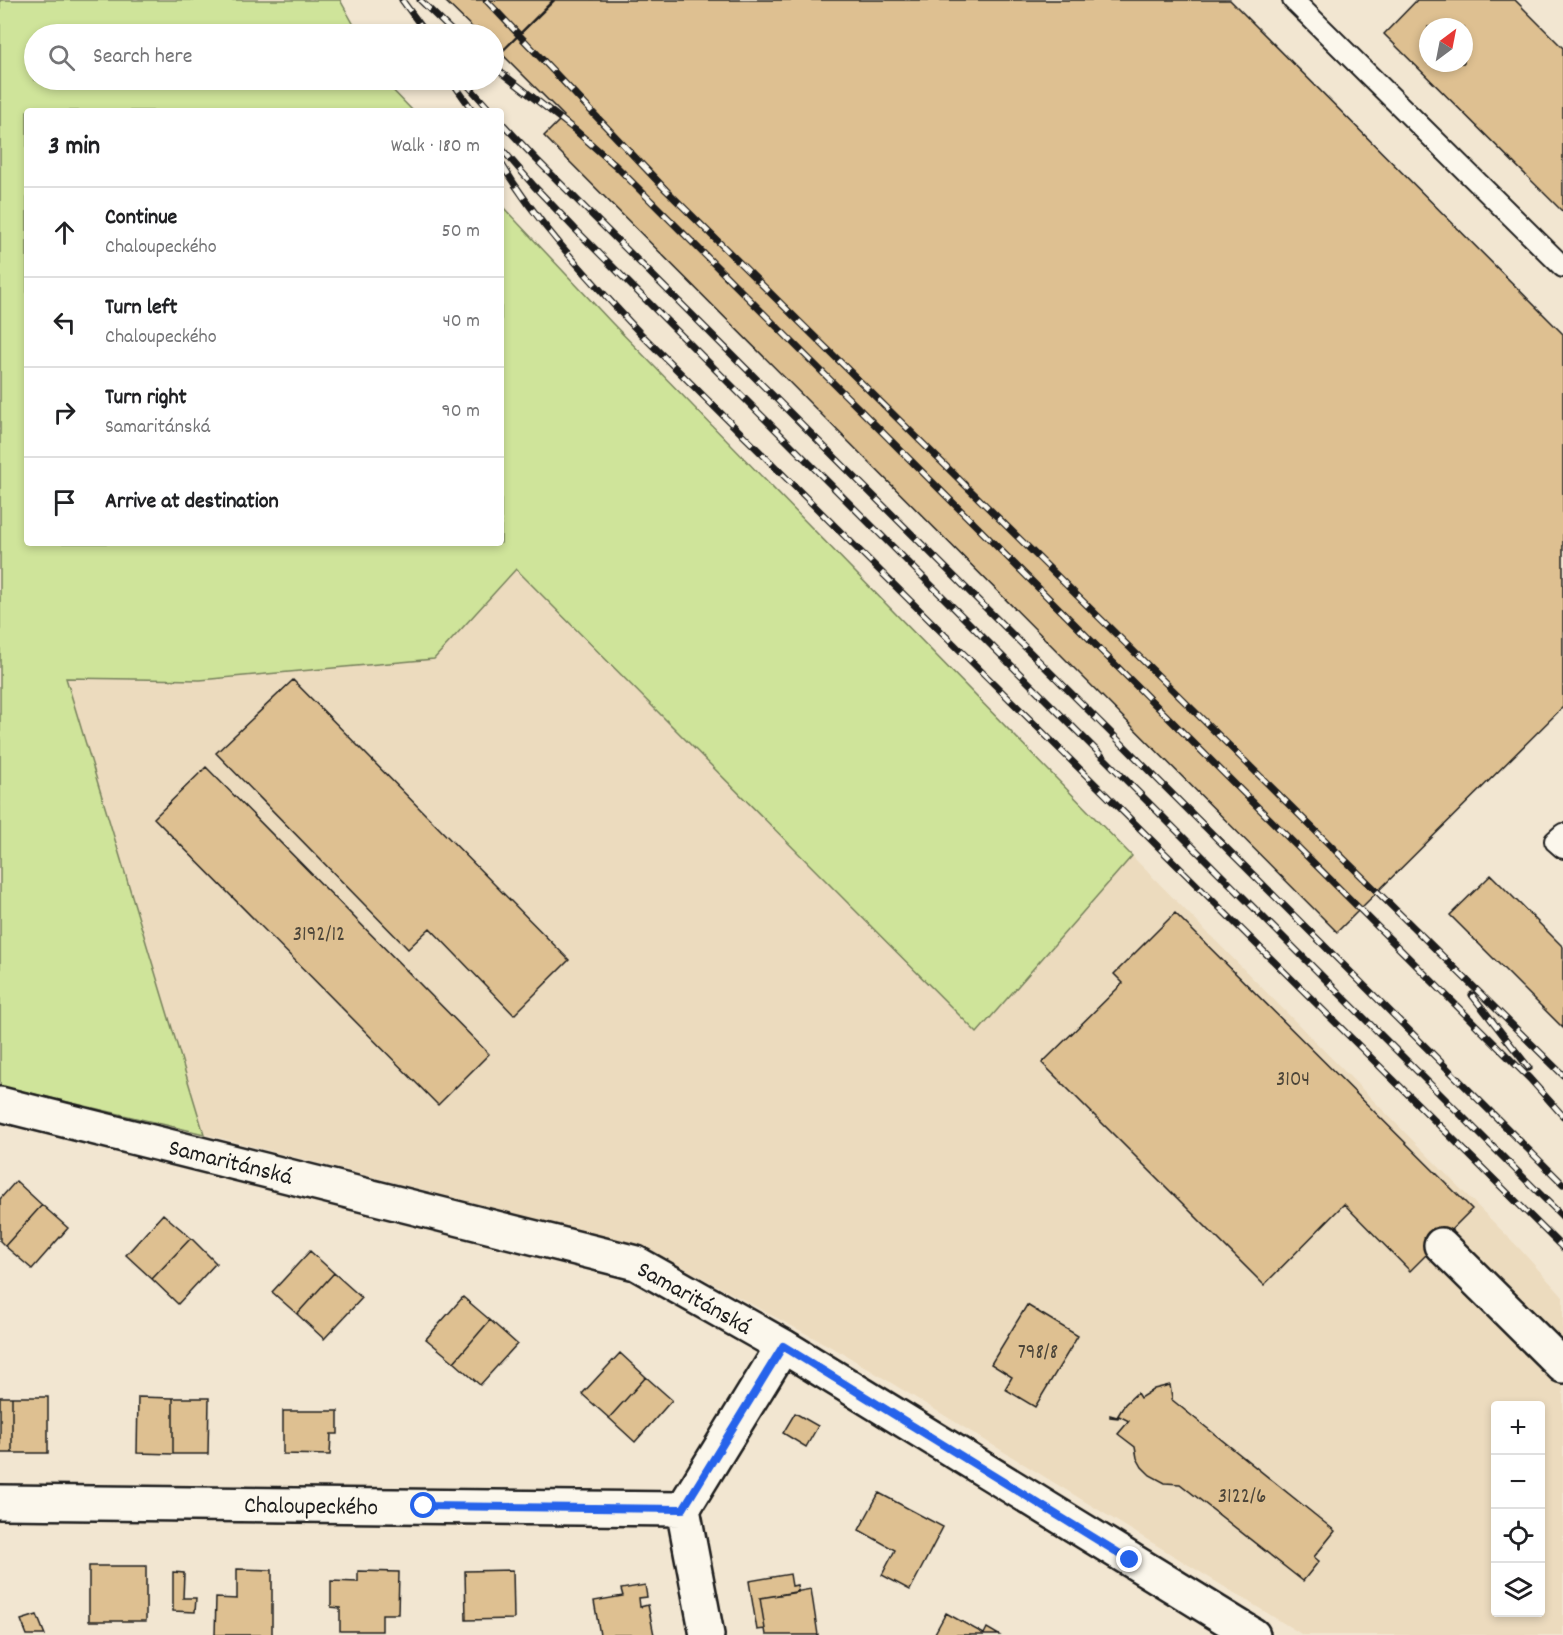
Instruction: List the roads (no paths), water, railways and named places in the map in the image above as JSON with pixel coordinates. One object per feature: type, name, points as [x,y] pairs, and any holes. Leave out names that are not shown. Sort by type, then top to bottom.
[{"type":"street","name":"Samaritánská","points":[[0,1104],[636,1263],[783,1346],[1253,1635]]},
{"type":"street","points":[[1442,1245],[1563,1366]]},
{"type":"street","points":[[707,1635],[683,1509],[783,1346]]},
{"type":"street","name":"Chaloupeckého","points":[[0,1502],[683,1509]]},
{"type":"lane","points":[[1293,0],[1563,267]]},
{"type":"lane","points":[[1563,834],[1555,841],[1563,848]]},
{"type":"railway","points":[[402,0],[420,24]]},
{"type":"railway","points":[[420,0],[445,24]]},
{"type":"railway","points":[[486,0],[666,190],[1563,1075]]},
{"type":"railway","points":[[504,75],[575,130],[616,166],[1530,1079],[1563,1116]]},
{"type":"railway","points":[[458,90],[471,108]]},
{"type":"railway","points":[[472,90],[488,108]]},
{"type":"railway","points":[[504,125],[1563,1184]]},
{"type":"railway","points":[[504,151],[575,229],[1563,1217]]},
{"type":"railway","points":[[504,168],[548,230],[639,332],[1563,1248]]},
{"type":"railway","points":[[1472,995],[1529,1068]]}]
